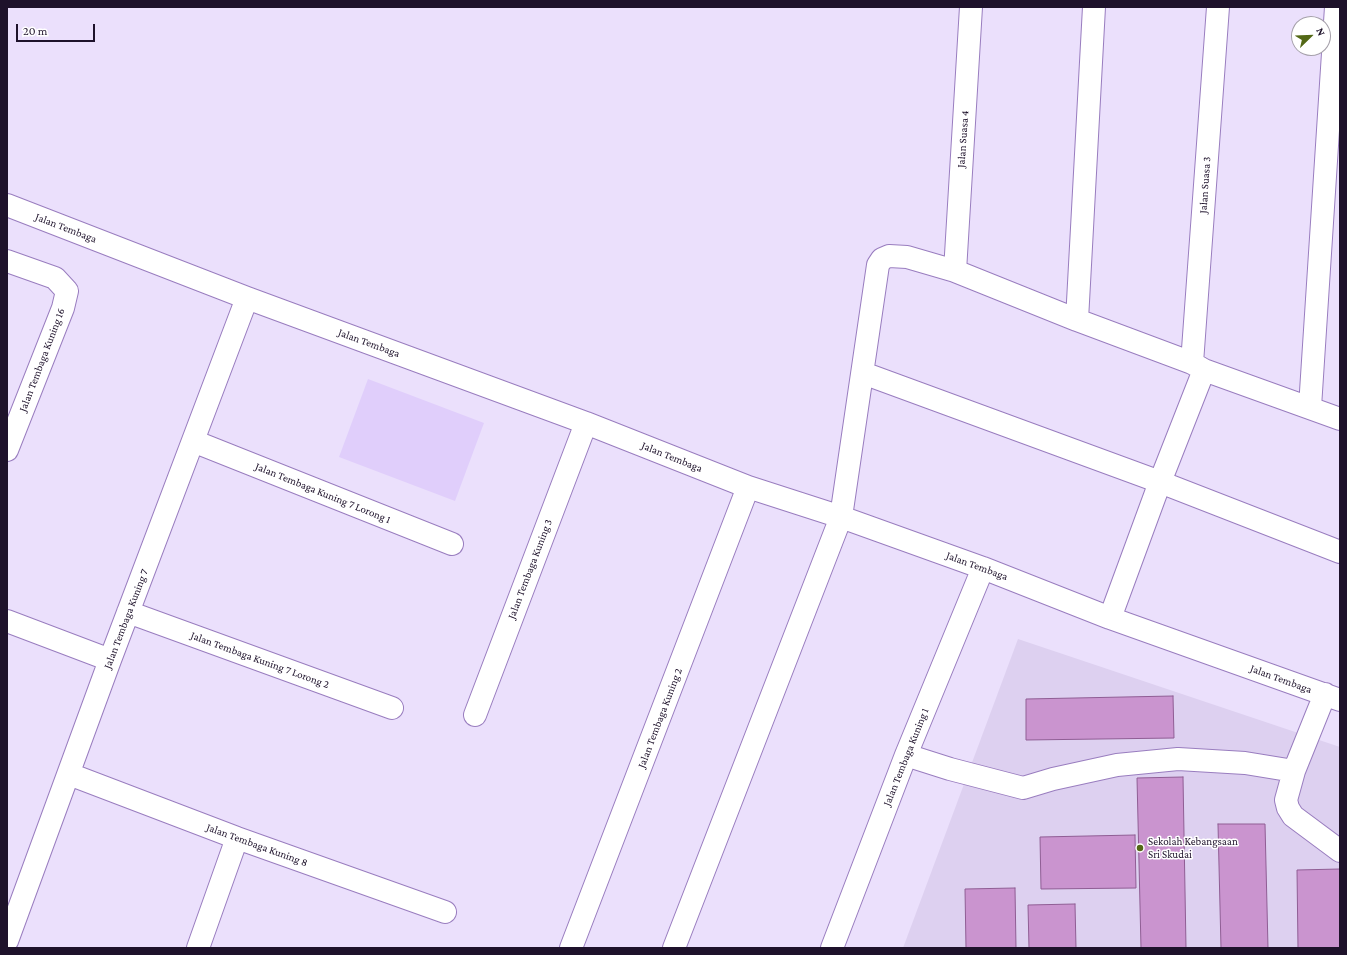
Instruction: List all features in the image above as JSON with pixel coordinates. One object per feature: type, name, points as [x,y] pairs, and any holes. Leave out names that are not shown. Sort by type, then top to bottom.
[{"type":"street","name":"Jalan Suasa 4","points":[[955,271],[971,7]]},
{"type":"street","points":[[1077,320],[1094,7]]},
{"type":"street","name":"Jalan Suasa 3","points":[[1110,618],[1160,482],[1198,367],[1218,7]]},
{"type":"street","points":[[1310,407],[1336,7]]},
{"type":"street","name":"Jalan Tembaga","points":[[7,205],[247,298],[586,423],[748,487],[841,517],[983,568],[1110,618],[1332,697]]},
{"type":"street","points":[[674,948],[841,517],[878,265],[882,260],[889,256],[907,257],[955,271],[1198,367],[1340,419]]},
{"type":"street","name":"Jalan Tembaga Kuning 16","points":[[7,260],[55,278],[67,291],[63,308],[7,450]]},
{"type":"street","name":"Jalan Tembaga Kuning 7","points":[[7,940],[110,660],[247,298]]},
{"type":"street","points":[[863,373],[1160,482],[1340,552]]},
{"type":"street","name":"Jalan Tembaga Kuning 3","points":[[475,715],[586,423]]},
{"type":"street","name":"Jalan Tembaga Kuning 7 Lorong 1","points":[[193,441],[452,544]]},
{"type":"street","name":"Jalan Tembaga Kuning 2","points":[[571,948],[748,487]]},
{"type":"street","name":"Jalan Tembaga Kuning 1","points":[[832,948],[906,755],[983,568]]},
{"type":"street","name":"Jalan Tembaga Kuning 7 Lorong 2","points":[[128,612],[392,708]]},
{"type":"street","points":[[7,621],[110,660]]},
{"type":"street","points":[[1332,697],[1294,771],[1286,800],[1288,808],[1293,816],[1340,851]]},
{"type":"street","points":[[906,755],[950,769],[1023,788],[1053,779],[1118,765],[1178,759],[1244,763],[1294,771]]},
{"type":"street","name":"Jalan Tembaga Kuning 8","points":[[69,774],[237,838],[445,912]]},
{"type":"street","points":[[198,948],[237,838]]},
{"type":"shaded area","points":[[368,379],[484,423],[455,501],[339,457]]},
{"type":"shaded area","name":"Sekolah Kebangsaan Sri Skudai","points":[[1018,639],[1340,747],[1340,948],[903,948]]},
{"type":"building","points":[[1173,696],[1174,738],[1026,740],[1026,699]]},
{"type":"building","points":[[1183,777],[1186,948],[1141,948],[1137,778]]},
{"type":"building","points":[[1218,824],[1265,824],[1268,948],[1221,948]]},
{"type":"building","points":[[1135,835],[1136,888],[1041,889],[1040,837]]},
{"type":"building","points":[[1340,869],[1340,948],[1298,948],[1297,870]]},
{"type":"building","points":[[1015,888],[1016,948],[966,948],[965,889]]},
{"type":"building","points":[[1075,904],[1076,948],[1029,948],[1028,905]]},
{"type":"place","name":"Sekolah Kebangsaan Sri Skudai","points":[[1140,848]]}]
